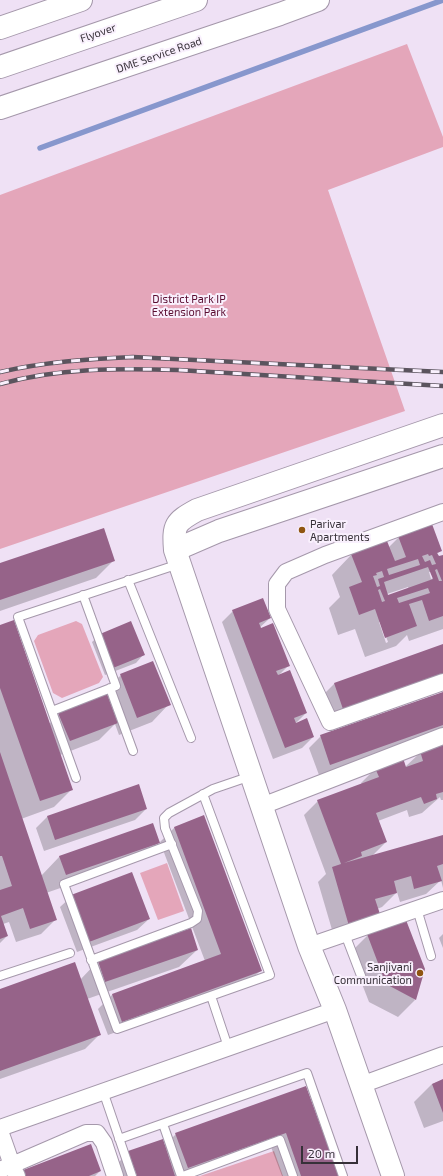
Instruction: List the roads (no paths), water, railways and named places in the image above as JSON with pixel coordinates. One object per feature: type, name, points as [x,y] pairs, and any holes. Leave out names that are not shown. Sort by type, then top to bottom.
[{"type":"main road","points":[[0,28],[81,0]]},
{"type":"main road","name":"Flyover","points":[[0,67],[196,0]]},
{"type":"main road","name":"DME Service Road","points":[[0,108],[282,7],[318,0]]},
{"type":"main road","points":[[391,1176],[335,1010],[309,946],[177,557],[174,534],[176,526],[182,519],[197,510],[443,425]]},
{"type":"main road","points":[[177,557],[219,531],[443,456]]},
{"type":"street","points":[[443,512],[325,555],[286,572],[277,584],[277,609],[330,722],[443,682]]},
{"type":"street","points":[[262,806],[443,736]]},
{"type":"street","points":[[309,946],[443,900]]},
{"type":"street","points":[[115,1176],[104,1143],[97,1133],[86,1133],[10,1170],[0,1129],[103,1091],[335,1010]]},
{"type":"street","points":[[361,1085],[443,1055]]},
{"type":"lane","points":[[76,778],[18,618],[128,580],[177,557]]},
{"type":"lane","points":[[128,580],[191,738]]},
{"type":"lane","points":[[52,711],[116,686],[83,595]]},
{"type":"lane","points":[[110,688],[134,751]]},
{"type":"lane","points":[[91,960],[191,923],[197,919],[198,911],[165,828],[164,818],[213,789],[252,776]]},
{"type":"lane","points":[[172,844],[64,884],[117,1029],[270,975],[203,794]]},
{"type":"lane","points":[[417,909],[431,956]]},
{"type":"lane","points":[[345,934],[363,981]]},
{"type":"lane","points":[[0,976],[70,953]]},
{"type":"lane","points":[[211,996],[228,1047]]},
{"type":"lane","points":[[119,1139],[307,1073],[344,1176]]},
{"type":"lane","points":[[103,1091],[132,1176]]},
{"type":"lane","points":[[163,1124],[182,1176],[280,1140],[293,1176]]},
{"type":"waterway","points":[[40,148],[443,0]]},
{"type":"railway","points":[[0,372],[66,362],[133,357],[443,372]]},
{"type":"railway","points":[[0,384],[66,372],[133,369],[178,370],[443,386]]},
{"type":"place","name":"Parivar Apartments","points":[[302,530]]},
{"type":"place","name":"Sanjivani Communication","points":[[420,973]]},
{"type":"park label","name":"District Park IP Extension Park","points":[[189,305]]}]
